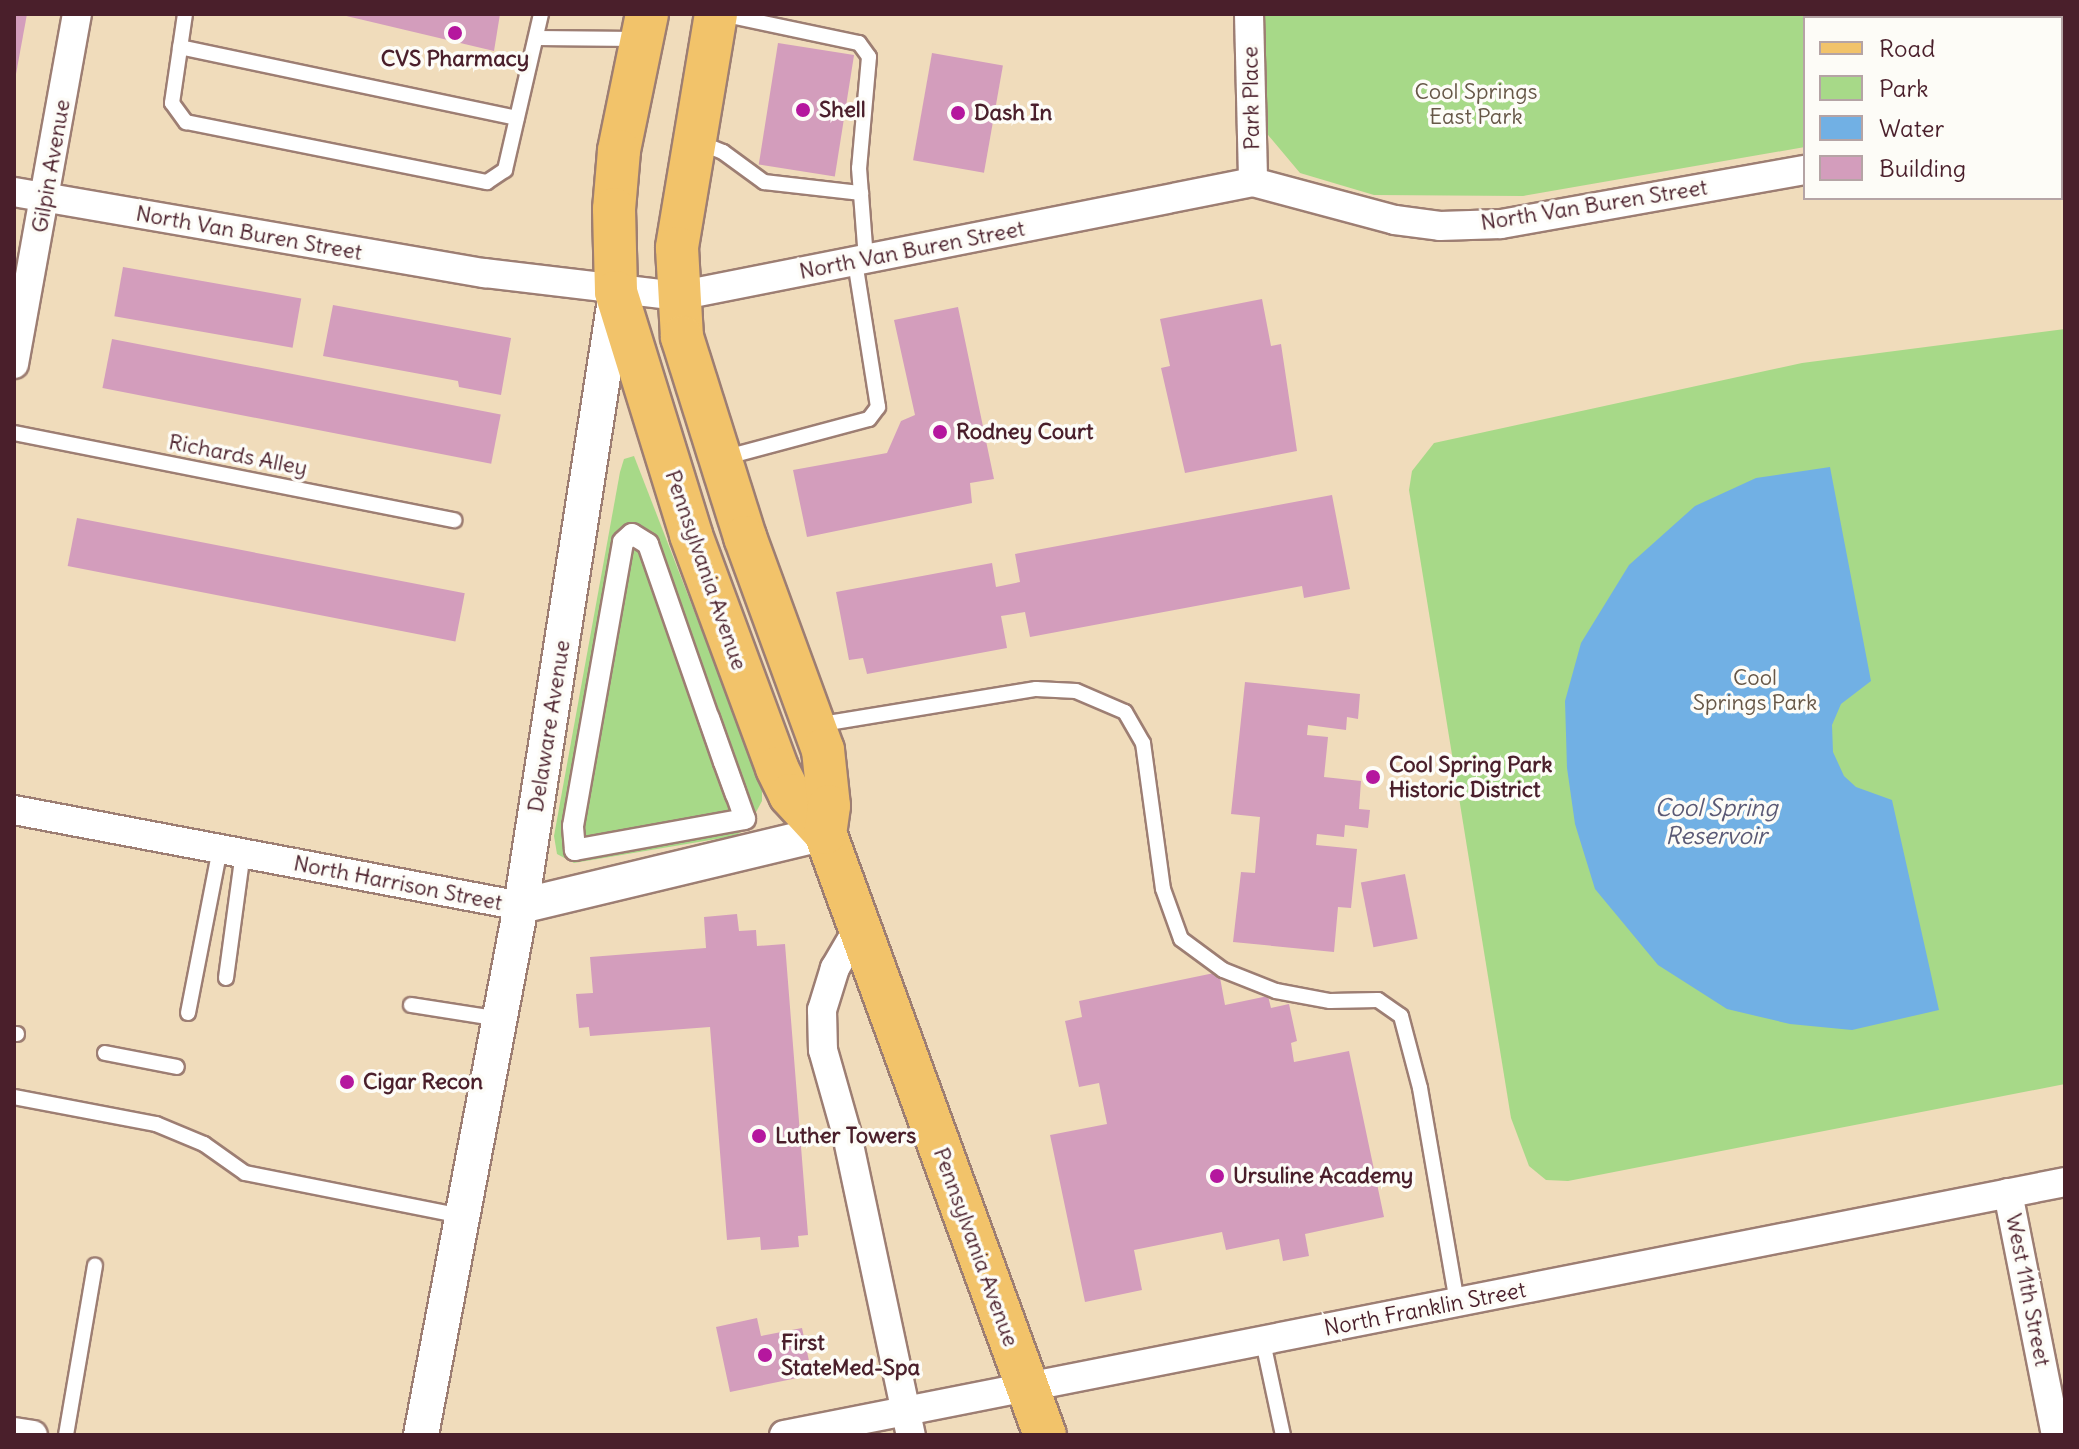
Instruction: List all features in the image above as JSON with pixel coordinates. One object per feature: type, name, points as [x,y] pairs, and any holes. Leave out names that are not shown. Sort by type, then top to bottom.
[{"type":"main road","points":[[678,296],[677,248],[693,140],[718,14]]},
{"type":"main road","name":"Delaware Avenue","points":[[616,292],[614,209],[619,151],[645,27]]},
{"type":"main road","name":"Pennsylvania Avenue","points":[[616,292],[691,535],[777,768],[790,795],[825,833],[1045,1435]]},
{"type":"main road","name":"Pennsylvania Avenue","points":[[678,296],[682,337],[719,459],[814,725],[828,781],[825,833]]},
{"type":"street","name":"Gilpin Avenue","points":[[14,364],[77,14]]},
{"type":"street","name":"Park Place","points":[[1249,14],[1253,182]]},
{"type":"street","name":"North Van Buren Street","points":[[14,192],[616,292],[678,296],[1253,182],[1395,220],[1440,226],[1501,224],[1803,170]]},
{"type":"street","name":"Delaware Avenue","points":[[421,1435],[521,906],[616,292]]},
{"type":"street","points":[[632,534],[648,544],[709,718],[745,819],[575,850],[573,826],[617,573],[623,542],[632,534]]},
{"type":"street","name":"North Harrison Street","points":[[14,810],[521,906],[825,833]]},
{"type":"street","points":[[859,927],[835,968],[822,1010],[823,1050],[909,1424]]},
{"type":"street","name":"North Franklin Street","points":[[784,1435],[909,1424],[1028,1389],[2065,1182]]},
{"type":"street","name":"West 11th Street","points":[[2008,1193],[2056,1435]]},
{"type":"street","points":[[14,1432],[33,1435]]},
{"type":"lane","points":[[185,14],[172,103],[186,122],[487,182],[505,170],[541,14]]},
{"type":"lane","points":[[718,14],[859,43],[865,50],[871,70],[861,193],[860,261],[878,407],[869,419],[719,459]]},
{"type":"lane","points":[[537,38],[645,27]]},
{"type":"lane","points":[[180,47],[517,118]]},
{"type":"lane","points":[[693,140],[723,152],[764,182],[861,193]]},
{"type":"lane","name":"Richards Alley","points":[[14,433],[454,520]]},
{"type":"lane","points":[[814,725],[1036,689],[1076,691],[1125,712],[1143,743],[1163,889],[1181,939],[1223,970],[1276,991],[1330,1001],[1378,1000],[1401,1016],[1420,1088],[1457,1303]]},
{"type":"lane","points":[[226,978],[232,851]]},
{"type":"lane","points":[[188,1013],[232,851]]},
{"type":"lane","points":[[411,1005],[500,1019]]},
{"type":"lane","points":[[105,1053],[177,1067]]},
{"type":"lane","points":[[14,1097],[156,1124],[204,1144],[245,1173],[462,1216]]},
{"type":"lane","points":[[66,1435],[95,1265]]},
{"type":"lane","points":[[1263,1342],[1283,1435]]},
{"type":"green space","name":"Cool Springs East Park","points":[[1260,14],[2065,14],[2063,90],[2063,16],[1803,16],[1803,147],[1523,196],[1374,195],[1300,173],[1263,129]]},
{"type":"green space","name":"Cool Springs Park","points":[[2065,329],[2065,1084],[1568,1181],[1546,1180],[1529,1166],[1511,1118],[1409,490],[1412,471],[1434,443],[1802,363]]},
{"type":"green space","points":[[634,456],[762,786],[762,801],[747,829],[734,836],[574,863],[557,854],[554,836],[620,472],[624,459]]},
{"type":"water","name":"Cool Spring Reservoir","points":[[1830,467],[1871,681],[1841,704],[1832,725],[1833,752],[1844,776],[1856,787],[1892,800],[1939,1010],[1852,1030],[1790,1024],[1727,1009],[1658,965],[1595,889],[1575,824],[1567,768],[1565,701],[1581,643],[1629,565],[1695,506],[1756,478]]},
{"type":"building","points":[[14,14],[27,14],[16,74],[14,74]]},
{"type":"building","name":"CVS Pharmacy","points":[[338,14],[500,14],[494,51]]},
{"type":"building","points":[[778,43],[854,55],[835,177],[759,164]]},
{"type":"building","name":"Dash In","points":[[932,53],[1003,66],[984,173],[913,160]]},
{"type":"building","points":[[123,267],[301,298],[293,348],[114,316]]},
{"type":"building","points":[[1262,299],[1271,346],[1281,344],[1297,451],[1185,473],[1161,368],[1170,366],[1160,319]]},
{"type":"building","points":[[333,305],[511,338],[501,395],[459,387],[458,381],[323,356]]},
{"type":"building","name":"Rodney Court","points":[[958,307],[994,479],[970,483],[972,503],[807,537],[793,470],[887,453],[901,421],[915,415],[894,320]]},
{"type":"building","points":[[112,339],[501,415],[491,464],[102,388]]},
{"type":"building","points":[[1332,495],[1350,589],[1304,598],[1302,586],[1030,637],[1025,612],[1001,616],[1007,648],[867,674],[863,658],[849,660],[836,592],[992,563],[996,587],[1020,582],[1015,554]]},
{"type":"building","points":[[77,518],[465,593],[455,641],[68,566]]},
{"type":"building","points":[[1245,682],[1360,694],[1358,719],[1347,717],[1346,730],[1308,725],[1307,735],[1328,737],[1324,777],[1361,781],[1359,809],[1370,810],[1368,828],[1345,825],[1344,837],[1317,834],[1316,845],[1357,849],[1351,908],[1338,907],[1334,952],[1233,942],[1241,872],[1255,873],[1260,817],[1231,814]]},
{"type":"building","points":[[1405,874],[1418,939],[1373,947],[1361,883]]},
{"type":"building","name":"Luther Towers","points":[[737,914],[739,931],[756,930],[757,946],[785,944],[808,1235],[798,1236],[799,1247],[761,1250],[760,1237],[727,1240],[710,1027],[590,1036],[589,1027],[579,1028],[576,994],[593,993],[590,957],[706,948],[704,917]]},
{"type":"building","name":"Ursuline Academy","points":[[1219,972],[1225,1005],[1268,996],[1271,1008],[1289,1004],[1297,1041],[1291,1043],[1294,1062],[1349,1051],[1384,1217],[1305,1234],[1309,1256],[1283,1261],[1279,1239],[1226,1250],[1222,1232],[1134,1250],[1142,1290],[1085,1302],[1050,1135],[1107,1124],[1099,1083],[1079,1087],[1065,1021],[1082,1017],[1079,1001]]},
{"type":"building","name":"First StateMed-Spa","points":[[757,1318],[761,1336],[802,1328],[812,1375],[730,1392],[716,1327]]},
{"type":"place","name":"CVS Pharmacy","points":[[455,33]]},
{"type":"place","name":"Shell","points":[[803,110]]},
{"type":"place","name":"Dash In","points":[[958,113]]},
{"type":"place","name":"Rodney Court","points":[[940,432]]},
{"type":"place","name":"Cool Spring Park Historic District","points":[[1373,777]]},
{"type":"place","name":"Cigar Recon","points":[[347,1082]]},
{"type":"place","name":"Luther Towers","points":[[759,1136]]},
{"type":"place","name":"Ursuline Academy","points":[[1217,1176]]},
{"type":"place","name":"First StateMed-Spa","points":[[765,1355]]}]
